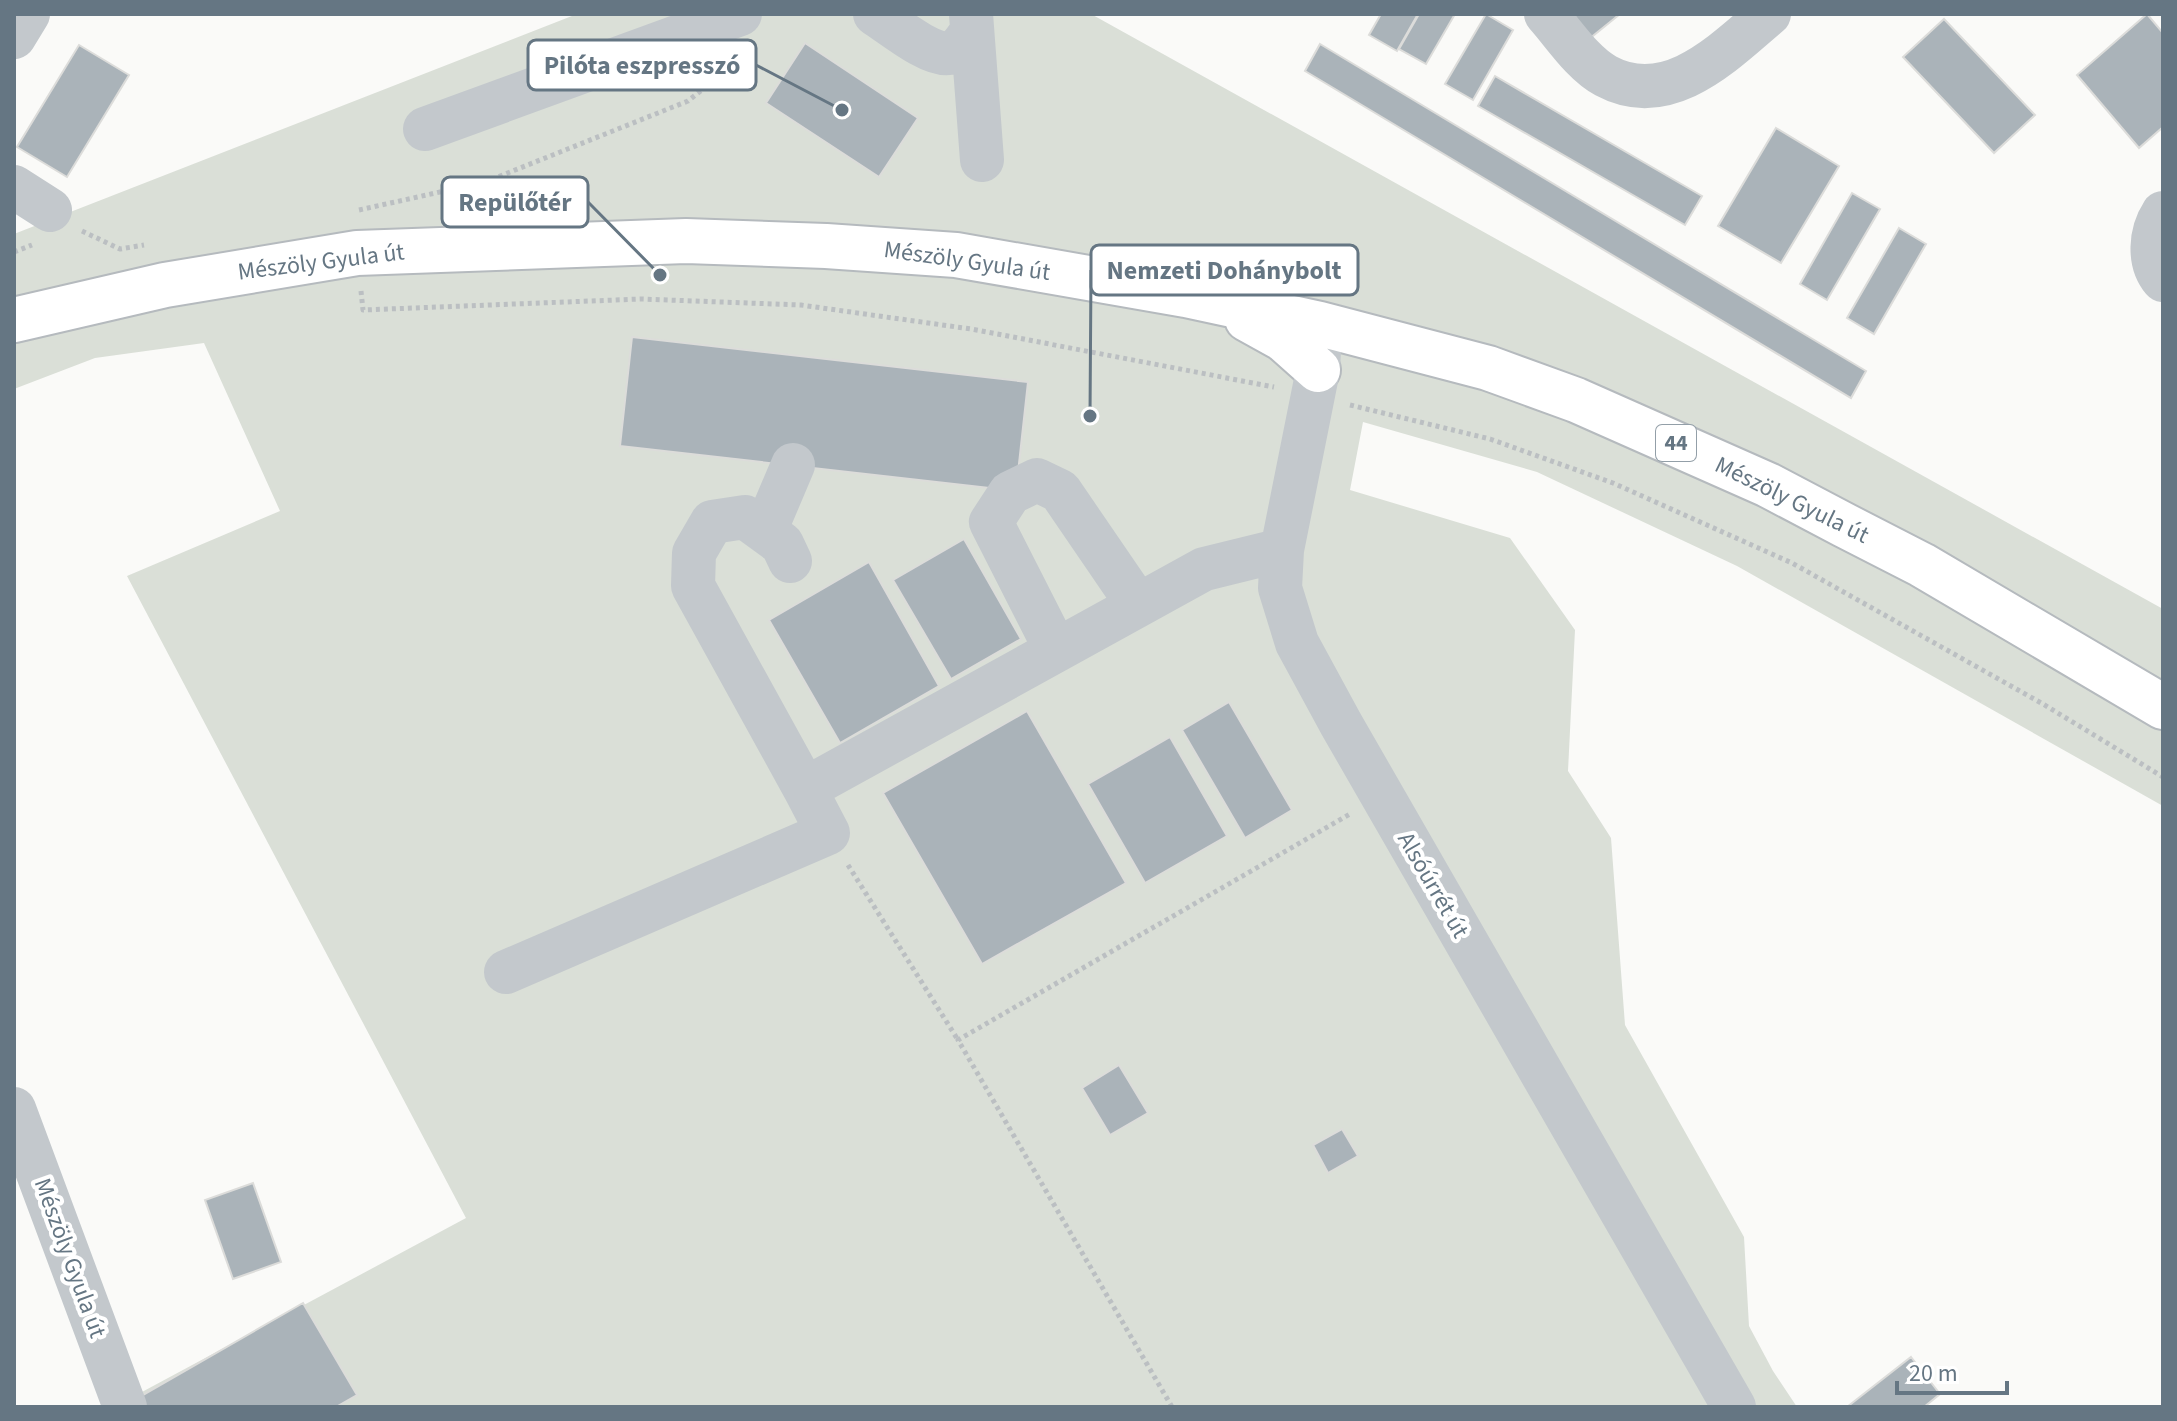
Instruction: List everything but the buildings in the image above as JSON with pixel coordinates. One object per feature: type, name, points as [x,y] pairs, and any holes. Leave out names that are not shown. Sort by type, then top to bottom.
[{"type":"main road","name":"Mészöly Gyula út","points":[[14,320],[165,285],[357,253],[654,242],[826,246],[956,255],[1186,295],[1320,324],[1488,368],[1576,400],[1768,485],[1922,565],[2163,707]]},
{"type":"main road","points":[[1186,295],[1243,317],[1283,339],[1318,370]]},
{"type":"street","points":[[14,37],[28,14]]},
{"type":"street","points":[[875,14],[935,52],[949,53],[959,49],[971,22]]},
{"type":"street","points":[[1546,14],[1582,56],[1605,76],[1630,85],[1654,86],[1675,81],[1708,65],[1769,14]]},
{"type":"street","points":[[425,129],[738,15]]},
{"type":"street","points":[[971,22],[982,160]]},
{"type":"street","points":[[14,187],[55,227]]},
{"type":"street","points":[[2163,213],[2153,241],[2152,261],[2156,273],[2163,280]]},
{"type":"street","name":"Alsóúrrét út","points":[[1320,324],[1318,370],[1282,550],[1280,588],[1297,643],[1734,1407]]},
{"type":"street","points":[[506,972],[828,833],[693,586],[694,553],[712,522],[745,517],[778,546],[793,465]]},
{"type":"street","points":[[1056,650],[991,522],[1010,493],[1037,480],[1060,491],[1138,605]]},
{"type":"street","points":[[805,789],[1204,569],[1282,550]]},
{"type":"street","name":"Mészöly Gyula út","points":[[14,1109],[125,1407]]},
{"type":"path","points":[[358,210],[485,182],[688,101],[703,89],[738,15]]},
{"type":"path","points":[[14,252],[55,227],[120,249],[150,244]]},
{"type":"path","points":[[958,1040],[1382,796]]},
{"type":"path","points":[[828,833],[958,1040],[1172,1407]]},
{"type":"shaded area","points":[[577,14],[1091,14],[2163,609],[2163,806],[1737,566],[1537,472],[1363,422],[1350,490],[1510,538],[1575,630],[1568,771],[1611,838],[1625,1025],[1744,1237],[1749,1326],[1797,1407],[114,1407],[466,1218],[127,576],[280,511],[204,343],[95,358],[14,389],[14,234]]},
{"type":"place","name":"Pilóta eszpresszó","points":[[842,110]]},
{"type":"place","name":"Repülőtér","points":[[660,275]]},
{"type":"place","name":"Nemzeti Dohánybolt","points":[[1090,416]]}]
